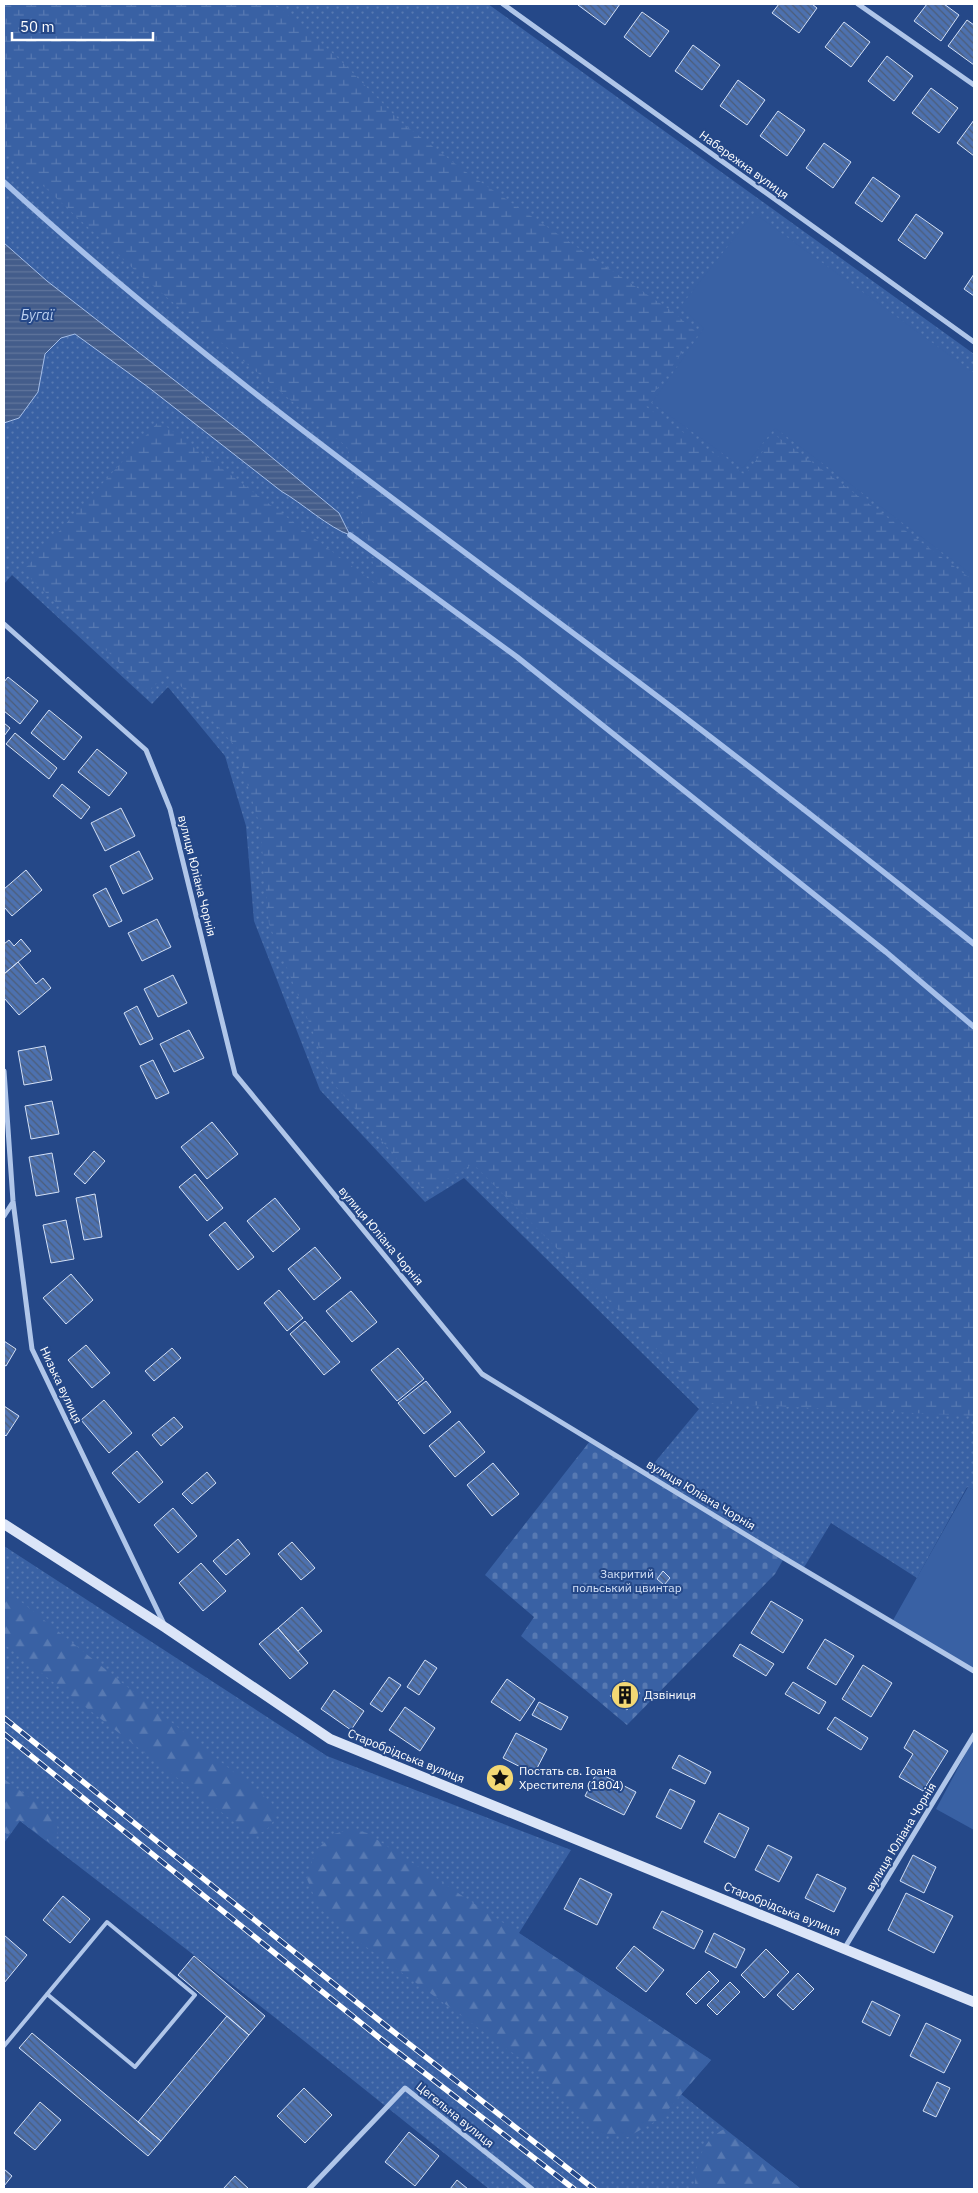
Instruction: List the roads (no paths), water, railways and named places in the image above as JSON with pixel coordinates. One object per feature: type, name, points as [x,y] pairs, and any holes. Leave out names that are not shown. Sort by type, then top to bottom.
[{"type":"street","name":"Набережна вулиця","points":[[503,4],[974,342]]},
{"type":"street","points":[[858,4],[974,85]]},
{"type":"street","name":"вулиця Юліана Чорнія","points":[[4,624],[146,750],[170,809],[235,1074],[482,1374],[974,1671]]},
{"type":"street","name":"Низька вулиця","points":[[4,1071],[14,1201],[32,1349],[166,1628]]},
{"type":"street","points":[[4,1216],[14,1201]]},
{"type":"street","name":"Старобрідська вулиця","points":[[4,1524],[166,1628],[330,1739],[974,2002]]},
{"type":"street","name":"вулиця Юліана Чорнія","points":[[844,1948],[974,1735]]},
{"type":"street","name":"Цегельна вулиця","points":[[309,2189],[405,2088],[532,2189]]},
{"type":"lane","points":[[4,2046],[47,1994],[107,1922],[195,1994],[135,2067],[47,1994]]},
{"type":"water","name":"Бугаї","points":[[4,243],[47,281],[246,436],[339,513],[350,535],[333,527],[281,491],[148,387],[75,334],[61,338],[45,354],[38,392],[19,418],[4,423]]},
{"type":"waterway","points":[[4,182],[79,249],[235,377],[394,500],[722,746],[974,944]]},
{"type":"waterway","points":[[350,535],[517,657],[886,952],[974,1027]]},
{"type":"railway","points":[[4,1718],[390,2029],[594,2189]]},
{"type":"railway","points":[[4,1734],[382,2040],[574,2189]]},
{"type":"place","name":"Дзвіниця","points":[[625,1695]]},
{"type":"place","name":"Постать св. Іоана Хрестителя (1804)","points":[[500,1778]]},
{"type":"park label","name":"Закритий польський цвинтар","points":[[627,1581]]}]
